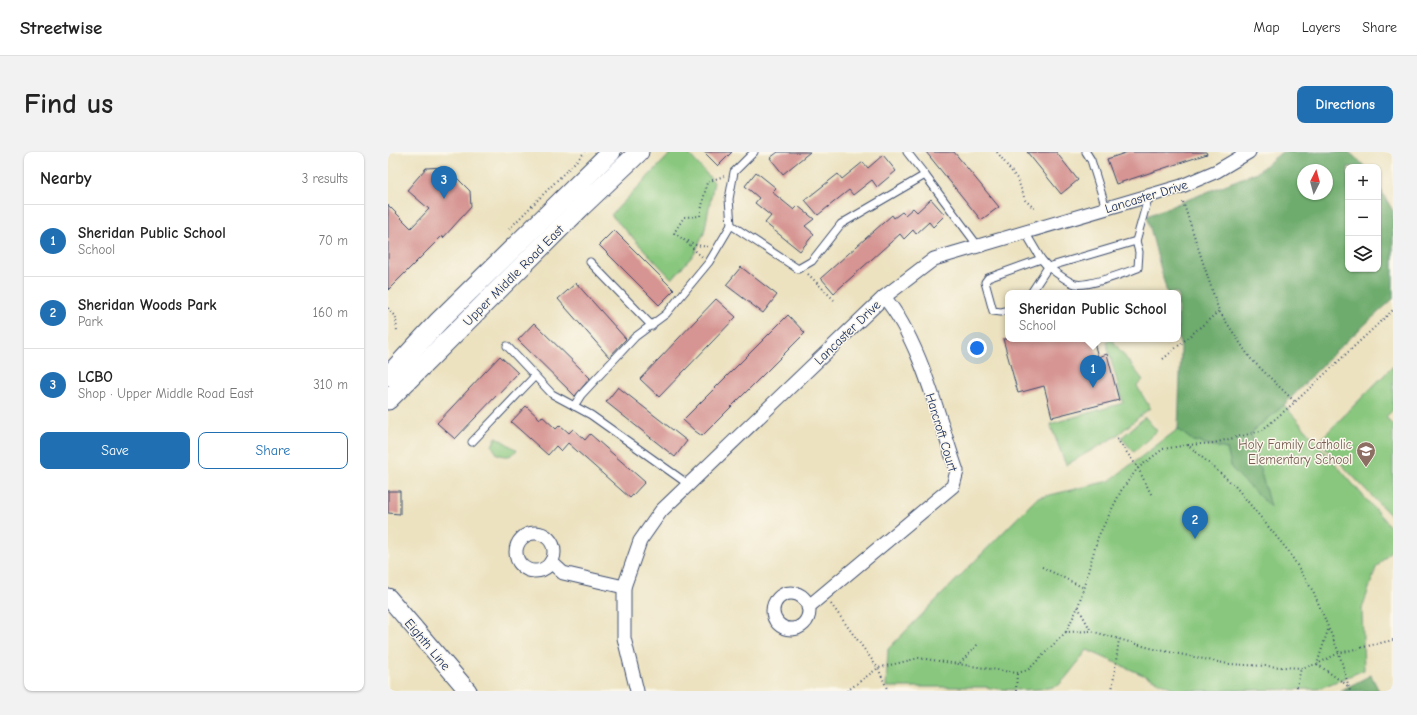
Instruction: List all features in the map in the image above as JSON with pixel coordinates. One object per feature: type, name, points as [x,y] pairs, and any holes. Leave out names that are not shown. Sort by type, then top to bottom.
[{"type":"main road","name":"Upper Middle Road East","points":[[388,376],[439,321],[611,152]]},
{"type":"main road","name":"Upper Middle Road East","points":[[388,400],[580,208],[639,152]]},
{"type":"street","name":"Lancaster Drive","points":[[637,691],[624,638],[624,587],[640,541],[661,511],[688,484],[884,297],[934,259],[1182,186],[1218,172],[1249,152]]},
{"type":"street","name":"Harcroft Court","points":[[808,607],[954,486],[957,471],[915,347],[893,308],[884,297]]},
{"type":"street","points":[[551,562],[563,573],[624,587]]},
{"type":"street","name":"Eighth Line","points":[[388,596],[468,691]]},
{"type":"lane","points":[[574,406],[581,395],[635,337],[652,326],[666,314],[709,262],[730,224],[729,200],[734,172],[754,152]]},
{"type":"lane","points":[[907,152],[978,246]]},
{"type":"lane","points":[[1086,152],[1091,160],[1106,208]]},
{"type":"lane","points":[[730,224],[798,269],[812,261],[841,224],[925,175]]},
{"type":"lane","points":[[1025,232],[1041,259],[1048,267],[1073,283],[1080,284],[1097,281],[1138,268],[1139,252],[1136,241],[1149,195]]},
{"type":"lane","points":[[1033,290],[1048,267],[1136,241]]},
{"type":"lane","points":[[1005,311],[993,311],[985,282],[988,278],[1041,259]]},
{"type":"lane","points":[[590,262],[652,326]]},
{"type":"lane","points":[[507,346],[552,394],[591,415],[688,484]]},
{"type":"lane","points":[[472,442],[535,376]]},
{"type":"path","points":[[997,152],[1018,180],[1025,200],[1035,209]]},
{"type":"path","points":[[717,248],[696,245],[674,233],[684,217],[700,216],[707,182],[734,172]]},
{"type":"path","points":[[1183,202],[1219,311],[1250,358],[1296,402]]},
{"type":"path","points":[[687,240],[691,247],[709,262]]},
{"type":"path","points":[[802,267],[834,300]]},
{"type":"path","points":[[388,308],[396,318],[397,332]]},
{"type":"path","points":[[847,691],[878,668],[919,658],[1017,673],[1028,670],[1066,632],[1078,607],[1082,587],[1098,537],[1122,489],[1138,468],[1163,449],[1214,443],[1261,431],[1296,402],[1393,310]]},
{"type":"path","points":[[1163,359],[1219,311]]},
{"type":"path","points":[[1117,439],[1138,468],[1152,496]]},
{"type":"path","points":[[1188,445],[1236,486],[1289,552],[1314,593],[1339,653],[1350,691]]},
{"type":"path","points":[[1042,567],[1082,587]]},
{"type":"path","points":[[828,599],[878,668],[888,691]]},
{"type":"path","points":[[1078,607],[1091,631]]},
{"type":"path","points":[[1317,664],[1328,629]]},
{"type":"path","points":[[1066,632],[1091,631],[1150,648],[1228,664],[1301,668],[1317,664],[1339,653],[1393,640]]},
{"type":"path","points":[[1112,691],[1119,639]]},
{"type":"path","points":[[960,664],[978,644]]},
{"type":"path","points":[[1317,664],[1349,686]]},
{"type":"path","points":[[1296,691],[1301,668]]},
{"type":"path","points":[[1016,691],[1017,673]]},
{"type":"green space","points":[[672,152],[687,152],[714,182],[704,233],[695,253],[672,279],[611,215]]},
{"type":"green space","points":[[1282,152],[1349,152],[1363,164],[1345,164],[1345,272],[1381,272],[1381,190],[1393,211],[1393,299],[1337,350],[1284,405],[1251,433],[1270,507],[1232,469],[1227,449],[1193,441],[1178,429],[1181,348],[1180,342],[1181,342],[1181,290],[1166,290],[1147,216],[1257,172]]},
{"type":"green space","points":[[1106,342],[1114,342],[1143,380],[1137,386],[1150,408],[1115,437],[1066,465],[1050,424],[1123,403]]},
{"type":"green space","points":[[1393,366],[1393,410],[1386,417],[1393,426],[1393,518],[1319,441]]},
{"type":"green space","points":[[1284,405],[1393,530],[1393,548],[1376,568],[1362,609],[1364,670],[1318,689],[1179,691],[1087,650],[1063,681],[1059,685],[1053,687],[1024,690],[986,687],[886,687],[888,649],[1037,498],[1109,481],[1178,429],[1193,441],[1227,449],[1232,469],[1269,506],[1251,433]]},
{"type":"green space","points":[[1145,417],[1157,431],[1134,452],[1121,438]]},
{"type":"green space","points":[[496,437],[517,450],[508,456],[497,454],[492,446]]},
{"type":"green space","points":[[1371,675],[1379,691],[1340,691]]},
{"type":"building","points":[[704,152],[732,152],[718,166]]},
{"type":"building","points":[[778,152],[810,152],[783,174],[770,158]]},
{"type":"building","points":[[926,152],[954,152],[999,207],[981,220]]},
{"type":"building","points":[[1027,152],[1056,152],[1078,180],[1061,194]]},
{"type":"building","points":[[1128,152],[1206,152],[1207,154],[1116,184],[1107,159]]},
{"type":"building","points":[[883,155],[896,171],[877,187],[872,180],[853,195],[849,190],[818,215],[805,200],[838,174],[842,179],[863,162],[868,168]]},
{"type":"building","points":[[446,167],[470,191],[471,207],[443,238],[442,236],[388,290],[388,205],[411,228],[429,209],[407,190],[426,168]]},
{"type":"building","points":[[756,172],[776,188],[772,192],[794,210],[798,206],[814,219],[805,226],[814,234],[800,251],[765,223],[771,216],[755,203],[759,198],[745,186]]},
{"type":"building","points":[[931,199],[945,215],[933,227],[929,222],[916,234],[913,230],[904,239],[900,234],[834,293],[821,278],[892,215],[894,218],[902,212],[905,215],[913,208],[917,212]]},
{"type":"building","points":[[614,230],[674,290],[659,305],[599,245]]},
{"type":"building","points":[[741,267],[777,295],[763,313],[726,285]]},
{"type":"building","points":[[576,283],[626,339],[609,357],[558,299]]},
{"type":"building","points":[[716,299],[736,317],[659,397],[640,379]]},
{"type":"building","points":[[788,315],[805,333],[702,436],[695,431],[683,420]]},
{"type":"building","points":[[534,323],[590,378],[575,396],[518,340]]},
{"type":"building","points":[[1003,339],[1005,339],[1005,342],[1094,342],[1098,357],[1107,354],[1119,400],[1052,417],[1044,386],[1018,393]]},
{"type":"building","points":[[500,356],[518,373],[455,439],[437,423]]},
{"type":"building","points":[[618,387],[687,441],[675,457],[606,402]]},
{"type":"building","points":[[526,406],[540,419],[542,416],[556,429],[560,425],[569,433],[573,429],[585,440],[590,434],[645,482],[630,498],[568,443],[561,451],[556,446],[548,455],[511,422]]},
{"type":"building","points":[[388,491],[400,491],[400,514],[388,513]]},
{"type":"place","name":"LCBO","points":[[444,199]]},
{"type":"place","name":"Sheridan Public School","points":[[1093,388]]},
{"type":"place","name":"Holy Family Catholic Elementary School","points":[[1366,468]]},
{"type":"place","name":"Sheridan Woods Park","points":[[1195,539]]}]
